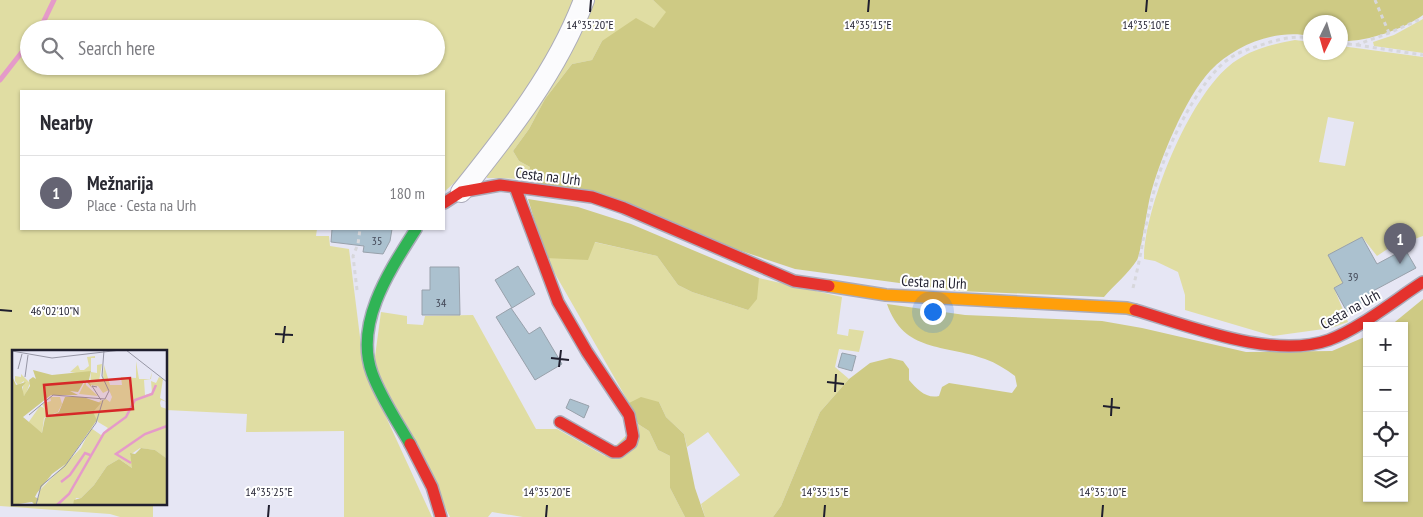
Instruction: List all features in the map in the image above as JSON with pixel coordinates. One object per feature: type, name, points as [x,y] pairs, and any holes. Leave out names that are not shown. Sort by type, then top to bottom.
[{"type":"street","points":[[460,192],[510,130],[554,62],[584,0]]},
{"type":"street","name":"Cesta na Urh","points":[[445,202],[460,192],[500,186],[592,197],[624,208],[794,281],[886,295],[1128,308],[1247,342],[1274,346],[1301,345],[1328,340],[1348,330],[1423,282]]},
{"type":"street","points":[[515,187],[558,302],[587,352],[629,415],[631,443],[619,452],[613,452],[560,422]]},
{"type":"street","points":[[415,230],[400,254],[372,311],[367,327],[368,351],[371,372],[426,470],[439,505],[441,517]]},
{"type":"path","points":[[1375,0],[1389,33]]},
{"type":"path","points":[[1356,45],[1423,18]]},
{"type":"path","points":[[1128,308],[1157,180],[1182,120],[1206,84],[1230,58],[1246,50],[1276,40],[1303,37]]},
{"type":"path","points":[[1348,44],[1423,55]]},
{"type":"path","points":[[358,295],[353,256],[358,244],[360,230]]},
{"type":"shaded area","points":[[0,0],[579,0],[493,148],[445,191],[445,90],[20,90],[20,230],[317,230],[316,236],[329,236],[330,246],[349,249],[364,369],[432,517],[344,517],[344,431],[246,432],[247,414],[168,410],[168,350],[12,350],[12,504],[153,504],[153,517],[120,517],[110,514],[0,506]]},
{"type":"shaded area","points":[[592,0],[653,0],[667,12],[654,29],[602,41],[592,60],[572,64],[545,99],[529,129],[513,151],[519,161],[530,167],[527,179],[487,178],[487,172]]},
{"type":"shaded area","points":[[653,0],[1423,0],[1423,15],[1405,26],[1384,34],[1351,41],[1348,41],[1348,15],[1303,15],[1303,35],[1283,35],[1256,41],[1231,54],[1210,71],[1191,97],[1166,148],[1150,197],[1137,260],[1104,297],[959,291],[795,269],[527,179],[530,167],[519,161],[513,151],[529,129],[545,99],[572,64],[592,60],[602,41],[636,18],[654,28],[666,12]]},
{"type":"shaded area","points":[[1423,19],[1423,53],[1374,46],[1373,42],[1394,35]]},
{"type":"shaded area","points":[[1295,40],[1303,41],[1303,60],[1348,60],[1348,47],[1423,57],[1423,236],[1389,248],[1377,256],[1362,237],[1343,283],[1334,288],[1348,322],[1331,328],[1273,336],[1185,310],[1185,295],[1178,272],[1155,261],[1144,259],[1146,237],[1152,210],[1162,181],[1174,150],[1203,96],[1220,74],[1237,60],[1258,49]],"holes":[[[1328,117],[1354,122],[1345,166],[1319,162]]]},
{"type":"shaded area","points":[[528,199],[578,207],[631,224],[759,278],[757,299],[748,310],[692,292],[678,285],[657,256],[595,242],[588,260],[546,258]]},
{"type":"shaded area","points":[[594,242],[657,256],[678,285],[692,292],[748,310],[759,278],[842,297],[837,334],[848,336],[849,329],[864,331],[859,352],[839,349],[835,367],[849,379],[820,412],[781,506],[773,517],[705,517],[701,504],[740,475],[708,432],[687,447],[684,434],[666,417],[659,402],[629,403],[546,258]]},
{"type":"shaded area","points":[[1423,299],[1423,517],[773,517],[781,506],[820,412],[849,379],[870,363],[890,358],[903,361],[909,369],[909,380],[926,395],[934,397],[939,396],[942,387],[949,383],[1012,393],[1017,386],[1015,376],[993,362],[970,354],[940,348],[915,339],[894,320],[887,304],[965,315],[1102,321],[1142,328],[1246,352],[1332,351],[1363,338],[1363,502],[1408,502],[1408,322],[1395,322]]},
{"type":"shaded area","points":[[381,312],[407,316],[407,324],[423,325],[425,316],[473,315],[536,429],[557,429],[605,456],[638,424],[649,431],[658,450],[670,456],[670,488],[685,517],[523,517],[492,512],[488,517],[450,517],[374,364]]},
{"type":"shaded area","points":[[641,397],[659,402],[666,417],[684,434],[695,488],[705,517],[685,517],[670,488],[670,456],[658,450],[649,431],[638,424],[629,403]]},
{"type":"building","points":[[332,230],[392,230],[390,241],[383,254],[363,252],[364,246],[331,242]]},
{"type":"building","points":[[1362,237],[1377,264],[1405,249],[1416,268],[1373,291],[1375,294],[1347,312],[1334,288],[1343,283],[1328,255]]},
{"type":"building","points":[[518,266],[535,294],[512,308],[495,280]]},
{"type":"building","points":[[430,267],[459,267],[460,315],[422,315],[422,290],[430,290]]},
{"type":"building","points":[[511,308],[529,334],[540,327],[562,364],[535,380],[496,317]]},
{"type":"building","points":[[842,353],[856,356],[852,371],[838,367]]},
{"type":"building","points":[[570,399],[589,406],[584,418],[566,408]]},
{"type":"waterway","points":[[44,20],[54,0]]},
{"type":"waterway","points":[[0,80],[20,54]]},
{"type":"traffic: fast","points":[[410,444],[372,373],[368,354],[368,335],[371,316],[386,279],[415,230]]},
{"type":"traffic: slow","points":[[829,286],[886,295],[1127,308],[1135,310]]},
{"type":"traffic: jam","points":[[445,202],[461,192],[500,185],[592,197],[624,208],[794,281],[829,286]]},
{"type":"traffic: jam","points":[[515,187],[558,302],[587,352],[629,415],[633,436],[631,443],[619,452],[613,452],[560,422]]},
{"type":"traffic: jam","points":[[1135,310],[1206,332],[1258,344],[1307,345],[1341,335],[1377,314],[1423,282]]},
{"type":"traffic: jam","points":[[410,444],[432,487],[441,517]]},
{"type":"place","name":"Mežnarija","points":[[1400,264]]}]
